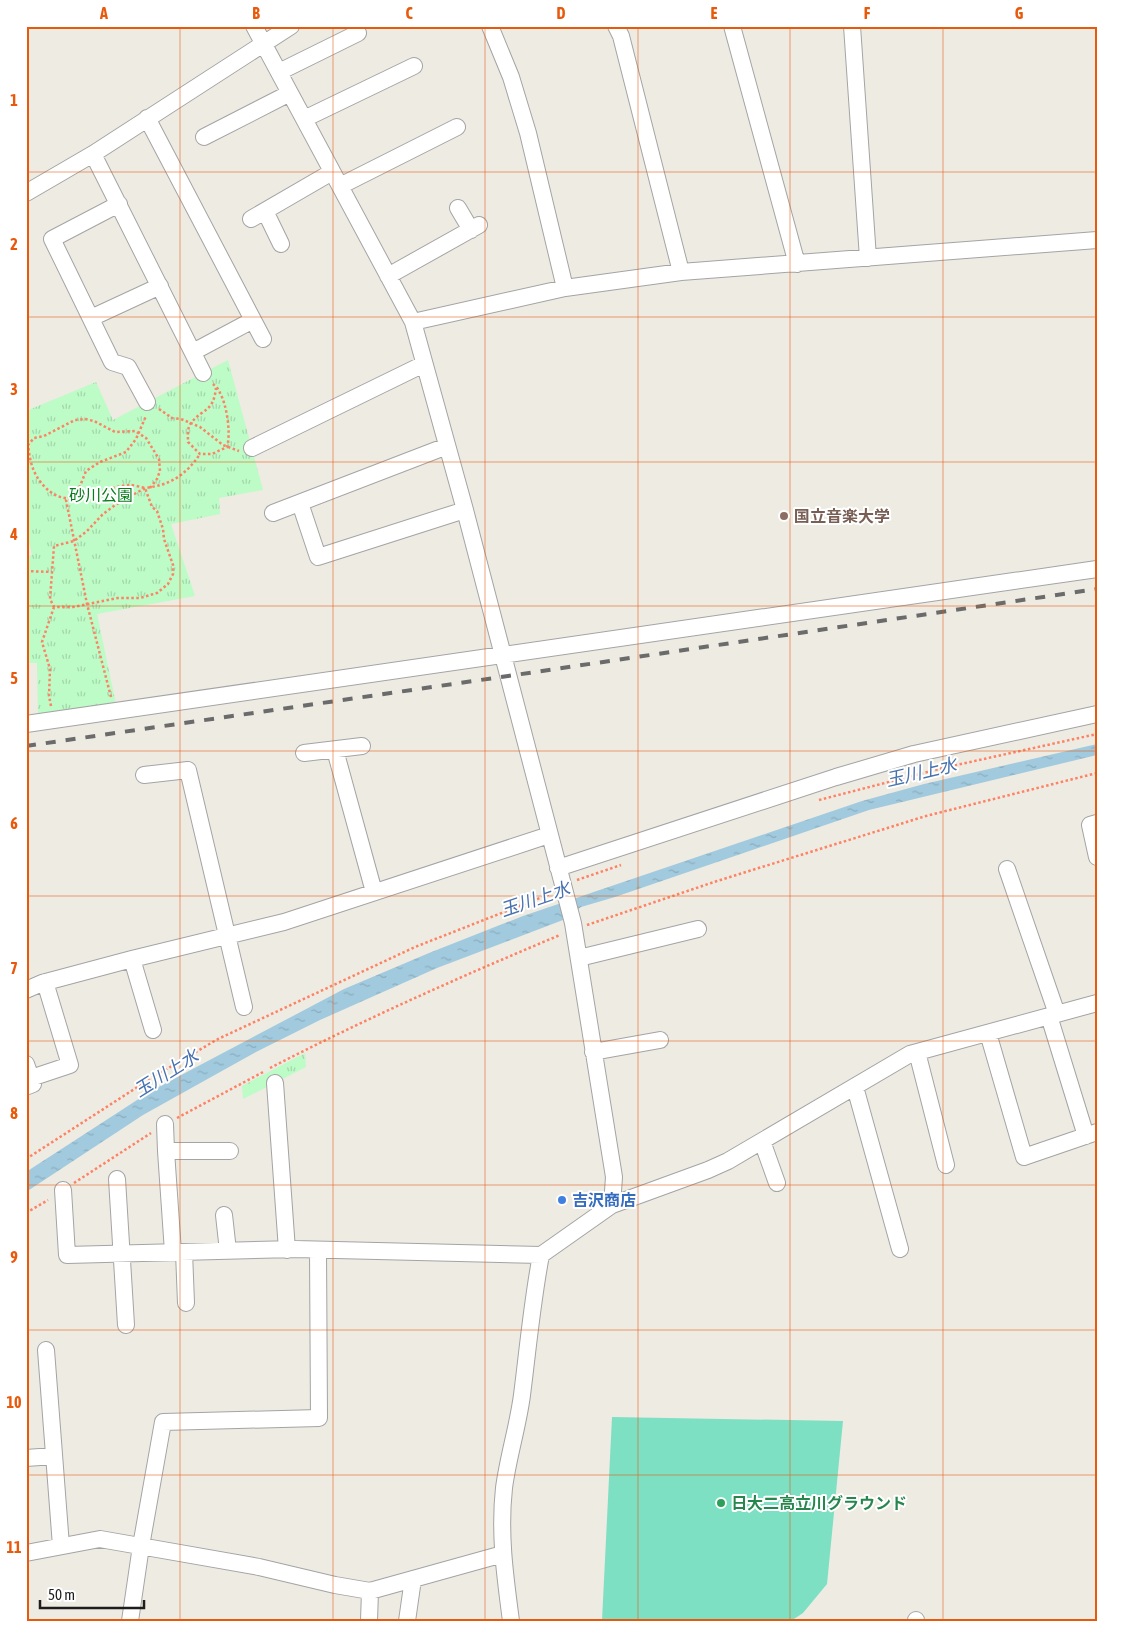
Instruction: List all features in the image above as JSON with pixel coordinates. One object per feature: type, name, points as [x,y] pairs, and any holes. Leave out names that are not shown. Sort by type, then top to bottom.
[{"type":"street","points":[[254,26],[413,322],[465,510],[574,927],[614,1177],[612,1205]]},
{"type":"street","points":[[26,193],[93,154],[291,26]]},
{"type":"street","points":[[490,26],[512,77],[528,133],[566,288]]},
{"type":"street","points":[[616,26],[623,46],[681,272]]},
{"type":"street","points":[[732,26],[797,264]]},
{"type":"street","points":[[852,26],[868,258]]},
{"type":"street","points":[[279,72],[358,33]]},
{"type":"street","points":[[304,119],[414,66]]},
{"type":"street","points":[[204,137],[290,92]]},
{"type":"street","points":[[148,118],[263,339]]},
{"type":"street","points":[[281,244],[258,215],[457,127]]},
{"type":"street","points":[[93,154],[203,373]]},
{"type":"street","points":[[119,204],[52,239],[112,362],[128,367],[147,402]]},
{"type":"street","points":[[388,276],[475,228],[458,208]]},
{"type":"street","points":[[413,322],[566,288],[681,272],[1097,240]]},
{"type":"street","points":[[91,318],[160,286]]},
{"type":"street","points":[[193,352],[253,320]]},
{"type":"street","points":[[252,448],[424,364]]},
{"type":"street","points":[[273,513],[447,446]]},
{"type":"street","points":[[300,503],[318,557],[465,510]]},
{"type":"street","points":[[26,724],[1097,569]]},
{"type":"street","points":[[558,868],[906,756],[1097,714]]},
{"type":"street","points":[[304,753],[362,746]]},
{"type":"street","points":[[336,750],[374,892]]},
{"type":"street","points":[[144,775],[188,770],[244,1007]]},
{"type":"street","points":[[1097,823],[1090,825],[1097,857]]},
{"type":"street","points":[[26,990],[46,982],[132,959],[284,922],[550,835]]},
{"type":"street","points":[[988,1033],[1024,1156],[1091,1134],[1007,868]]},
{"type":"street","points":[[579,958],[698,930]]},
{"type":"street","points":[[132,959],[153,1030]]},
{"type":"street","points":[[28,1076],[70,1065],[46,982]]},
{"type":"street","points":[[63,1190],[67,1255],[318,1250],[541,1255],[612,1205],[728,1161],[910,1054],[1097,1003]]},
{"type":"street","points":[[593,1052],[660,1040]]},
{"type":"street","points":[[917,1052],[946,1165]]},
{"type":"street","points":[[274,1083],[287,1250]]},
{"type":"street","points":[[855,1087],[900,1249]]},
{"type":"street","points":[[165,1124],[166,1151],[186,1303]]},
{"type":"street","points":[[762,1141],[777,1183]]},
{"type":"street","points":[[166,1151],[230,1152]]},
{"type":"street","points":[[117,1179],[126,1325]]},
{"type":"street","points":[[224,1215],[228,1251]]},
{"type":"street","points":[[130,1621],[141,1546],[164,1422],[319,1418],[318,1250]]},
{"type":"street","points":[[511,1621],[503,1554],[502,1518],[504,1486],[521,1402],[532,1305],[541,1255]]},
{"type":"street","points":[[46,1350],[62,1546]]},
{"type":"street","points":[[26,1458],[54,1456]]},
{"type":"street","points":[[26,1553],[100,1540],[259,1567],[335,1585],[370,1591],[503,1554]]},
{"type":"street","points":[[406,1621],[413,1579]]},
{"type":"street","points":[[368,1621],[370,1591]]},
{"type":"path","points":[[203,373],[221,393],[230,438],[226,447],[212,454],[200,454],[188,442],[188,429],[191,423],[210,408],[215,397],[216,388]]},
{"type":"path","points":[[66,500],[80,486],[86,471],[100,462],[126,452],[139,433],[145,419],[147,402],[172,418],[181,419],[200,427],[226,447],[242,452],[252,448]]},
{"type":"path","points":[[150,488],[160,471],[159,459],[150,443],[139,433],[115,432],[85,419],[75,420],[44,436],[34,438],[28,445],[30,462],[36,478],[49,492],[66,500],[130,485],[145,488],[150,488],[164,486],[192,466],[200,454]]},
{"type":"path","points":[[53,720],[49,696],[50,669],[42,642],[54,607],[50,599],[54,546],[74,541],[114,505],[145,488]]},
{"type":"path","points":[[54,607],[73,607],[118,598],[140,598],[156,593],[168,584],[173,565],[157,512],[152,507],[145,488]]},
{"type":"path","points":[[66,500],[87,604],[115,711]]},
{"type":"path","points":[[26,571],[52,572]]},
{"type":"path","points":[[810,802],[943,768],[1097,734]]},
{"type":"path","points":[[26,1213],[165,1124],[343,1031],[574,927],[926,816],[1097,773]]},
{"type":"path","points":[[26,1158],[144,1082],[218,1039],[415,947],[514,907],[564,893],[576,880],[629,862]]},
{"type":"green space","name":"砂川公園","points":[[228,360],[263,490],[219,498],[220,514],[171,524],[195,596],[97,614],[116,704],[38,717],[37,663],[29,663],[28,630],[26,630],[26,557],[32,555],[26,532],[26,411],[96,382],[113,420]]},
{"type":"green space","points":[[305,1053],[306,1067],[243,1099],[242,1086]]},
{"type":"green space","name":"日大二高立川グラウンド","points":[[612,1417],[843,1421],[827,1584],[803,1613],[791,1621],[602,1621]]},
{"type":"water","points":[[1097,744],[1097,755],[869,810],[581,907],[563,920],[437,968],[320,1020],[256,1052],[143,1115],[26,1192],[26,1172],[151,1091],[344,989],[429,953],[523,916],[862,801],[924,784]]},
{"type":"railway","points":[[26,746],[1097,589]]},
{"type":"place","name":"国立音楽大学","points":[[784,516]]},
{"type":"place","name":"吉沢商店","points":[[562,1200]]},
{"type":"place","name":"日大二高立川グラウンド","points":[[721,1503]]},
{"type":"water label","name":"玉川上水","points":[[921,772]]},
{"type":"water label","name":"玉川上水","points":[[535,899]]},
{"type":"water label","name":"玉川上水","points":[[166,1073]]}]
